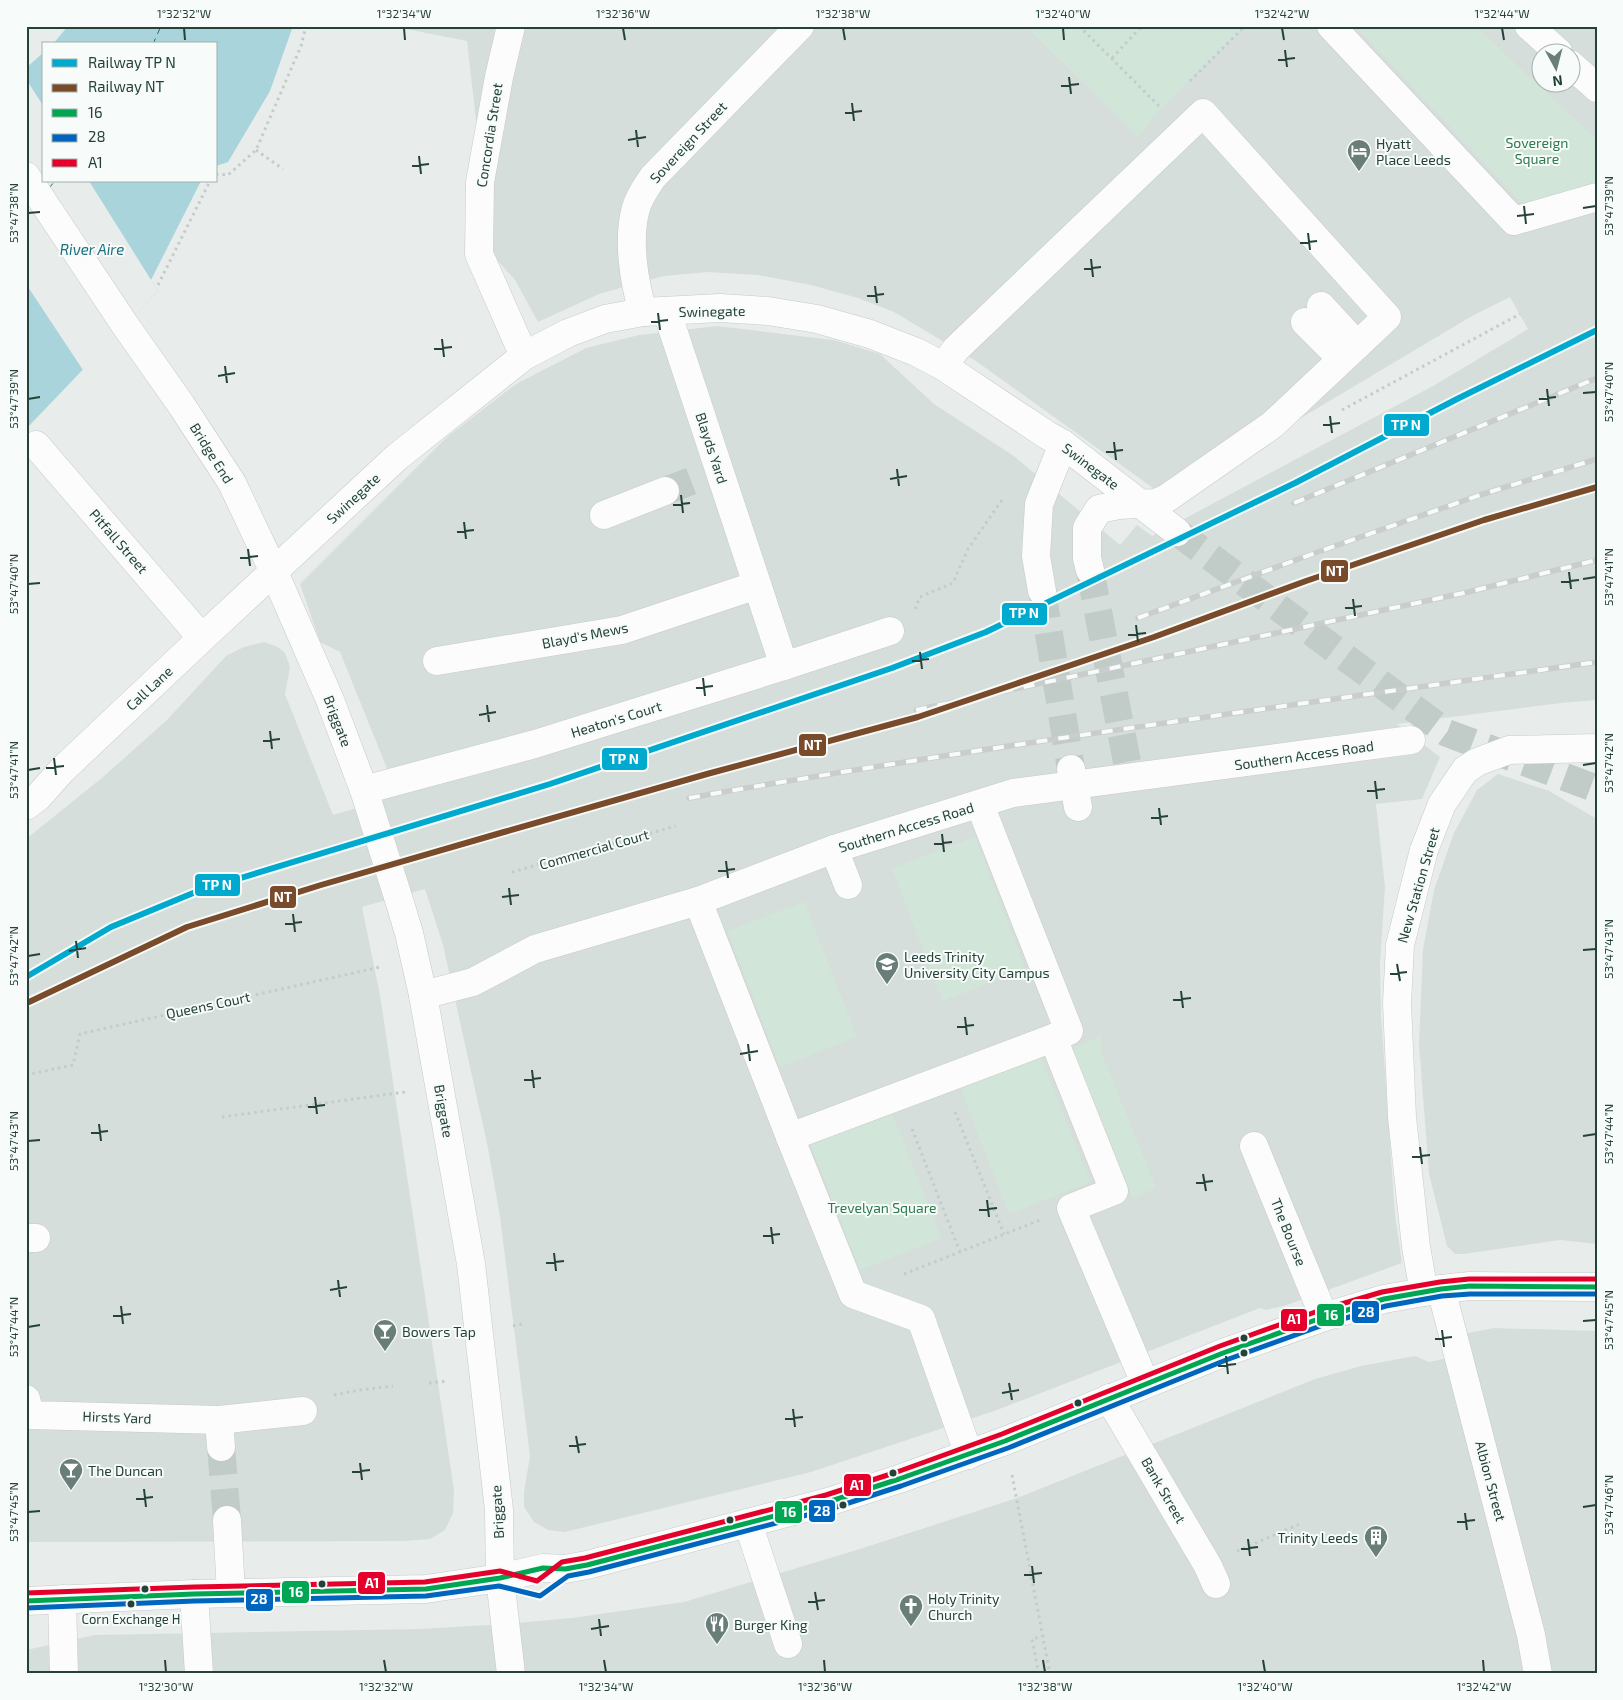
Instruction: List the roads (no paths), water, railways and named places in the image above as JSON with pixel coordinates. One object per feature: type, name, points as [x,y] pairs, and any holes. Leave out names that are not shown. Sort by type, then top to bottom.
[{"type":"street","name":"Concordia Street","points":[[512,26],[499,77],[480,182],[479,254],[524,356]]},
{"type":"street","name":"Sovereign Street","points":[[655,312],[637,293],[631,234],[636,206],[652,177],[800,26]]},
{"type":"street","points":[[1331,26],[1514,221],[1597,197]]},
{"type":"street","points":[[1530,26],[1547,42]]},
{"type":"street","points":[[1580,73],[1597,88]]},
{"type":"street","points":[[943,366],[956,349],[1203,113],[1387,317],[1272,425],[1163,515],[1119,505],[1099,509],[1087,528],[1087,558],[1090,570]]},
{"type":"street","name":"Bridge End","points":[[26,176],[232,483],[274,572]]},
{"type":"street","name":"Swinegate","points":[[274,572],[397,457],[524,356],[568,334],[605,319],[655,312],[720,308],[768,311],[817,319],[870,334],[916,352],[943,366],[1046,435],[1064,444],[1163,515]]},
{"type":"street","name":"Blayds Yard","points":[[655,312],[711,473],[757,585]]},
{"type":"street","points":[[1313,314],[1349,352]]},
{"type":"street","points":[[1042,591],[1036,556],[1039,504],[1064,444]]},
{"type":"street","name":"Pitfall Street","points":[[36,445],[202,638]]},
{"type":"street","points":[[604,515],[665,491]]},
{"type":"street","name":"Call Lane","points":[[26,806],[38,797],[62,770],[274,572]]},
{"type":"street","name":"Briggate","points":[[274,572],[330,700],[364,790],[399,900],[423,994],[471,1264],[499,1510],[500,1578],[511,1674]]},
{"type":"street","points":[[757,585],[784,666]]},
{"type":"street","name":"Blayd's Mews","points":[[438,661],[622,630],[757,585]]},
{"type":"street","name":"Heaton's Court","points":[[364,790],[535,744],[890,631]]},
{"type":"street","name":"Southern Access Road","points":[[423,994],[473,982],[535,949],[698,901],[834,849],[1013,793],[1074,787],[1411,740]]},
{"type":"street","name":"New Station Street","points":[[1433,1290],[1416,1247],[1402,1117],[1397,1002],[1400,945],[1424,850],[1442,804],[1465,770],[1477,762],[1509,750],[1597,748]]},
{"type":"street","points":[[790,1137],[918,1083],[1069,1032],[980,804]]},
{"type":"street","points":[[834,849],[848,885]]},
{"type":"street","points":[[698,901],[853,1294],[920,1319],[969,1454]]},
{"type":"street","points":[[1053,1038],[1114,1191],[1071,1208],[1145,1384]]},
{"type":"street","name":"The Bourse","points":[[1254,1146],[1324,1318]]},
{"type":"street","points":[[26,1601],[194,1594],[426,1589],[500,1578],[542,1568],[565,1569],[587,1565],[828,1502],[1005,1442],[1223,1353],[1384,1299],[1433,1290],[1490,1286],[1597,1287]]},
{"type":"street","name":"Albion Street","points":[[1433,1290],[1530,1636],[1538,1674]]},
{"type":"street","name":"Bank Street","points":[[1109,1398],[1212,1575]]},
{"type":"street","name":"Hirsts Yard","points":[[26,1399],[30,1415],[220,1434],[303,1411]]},
{"type":"street","points":[[227,1520],[231,1593]]},
{"type":"street","points":[[748,1523],[788,1644]]},
{"type":"street","points":[[194,1594],[199,1674]]},
{"type":"street","points":[[62,1599],[64,1674]]},
{"type":"water","points":[[68,26],[293,26],[270,91],[228,162],[218,165],[218,42],[55,42]]},
{"type":"water","name":"River Aire","points":[[42,54],[42,182],[200,182],[151,280],[158,291],[26,429],[26,68]]},
{"type":"tunnel","points":[[665,491],[704,476]]},
{"type":"tunnel","points":[[1177,532],[1447,733],[1597,789]]},
{"type":"tunnel","points":[[1090,570],[1127,762]]},
{"type":"tunnel","points":[[1042,591],[1071,769]]},
{"type":"tunnel","points":[[221,1447],[227,1520]]},
{"type":"railway","points":[[1294,503],[1597,378]]},
{"type":"railway","points":[[1138,618],[1480,495],[1597,459]]},
{"type":"railway","points":[[916,710],[1468,592],[1597,560]]},
{"type":"railway","points":[[689,798],[915,760],[1597,662]]},
{"type":"rail line","name":"NT","points":[[29,1002],[187,927],[321,885],[504,832],[707,774],[918,717],[1154,637],[1306,581],[1484,520],[1597,487]]},
{"type":"place","name":"Hyatt Place Leeds","points":[[1359,172]]},
{"type":"place","name":"Leeds Trinity University City Campus","points":[[887,985]]},
{"type":"place","name":"Bowers Tap","points":[[385,1352]]},
{"type":"place","name":"The Duncan","points":[[71,1491]]},
{"type":"place","name":"Trinity Leeds","points":[[1376,1558]]},
{"type":"place","name":"Corn Exchange H","points":[[131,1604]]},
{"type":"place","name":"Holy Trinity Church","points":[[911,1627]]},
{"type":"place","name":"Burger King","points":[[717,1645]]},
{"type":"park label","name":"Sovereign Square","points":[[1537,150]]},
{"type":"park label","name":"Trevelyan Square","points":[[882,1207]]}]
